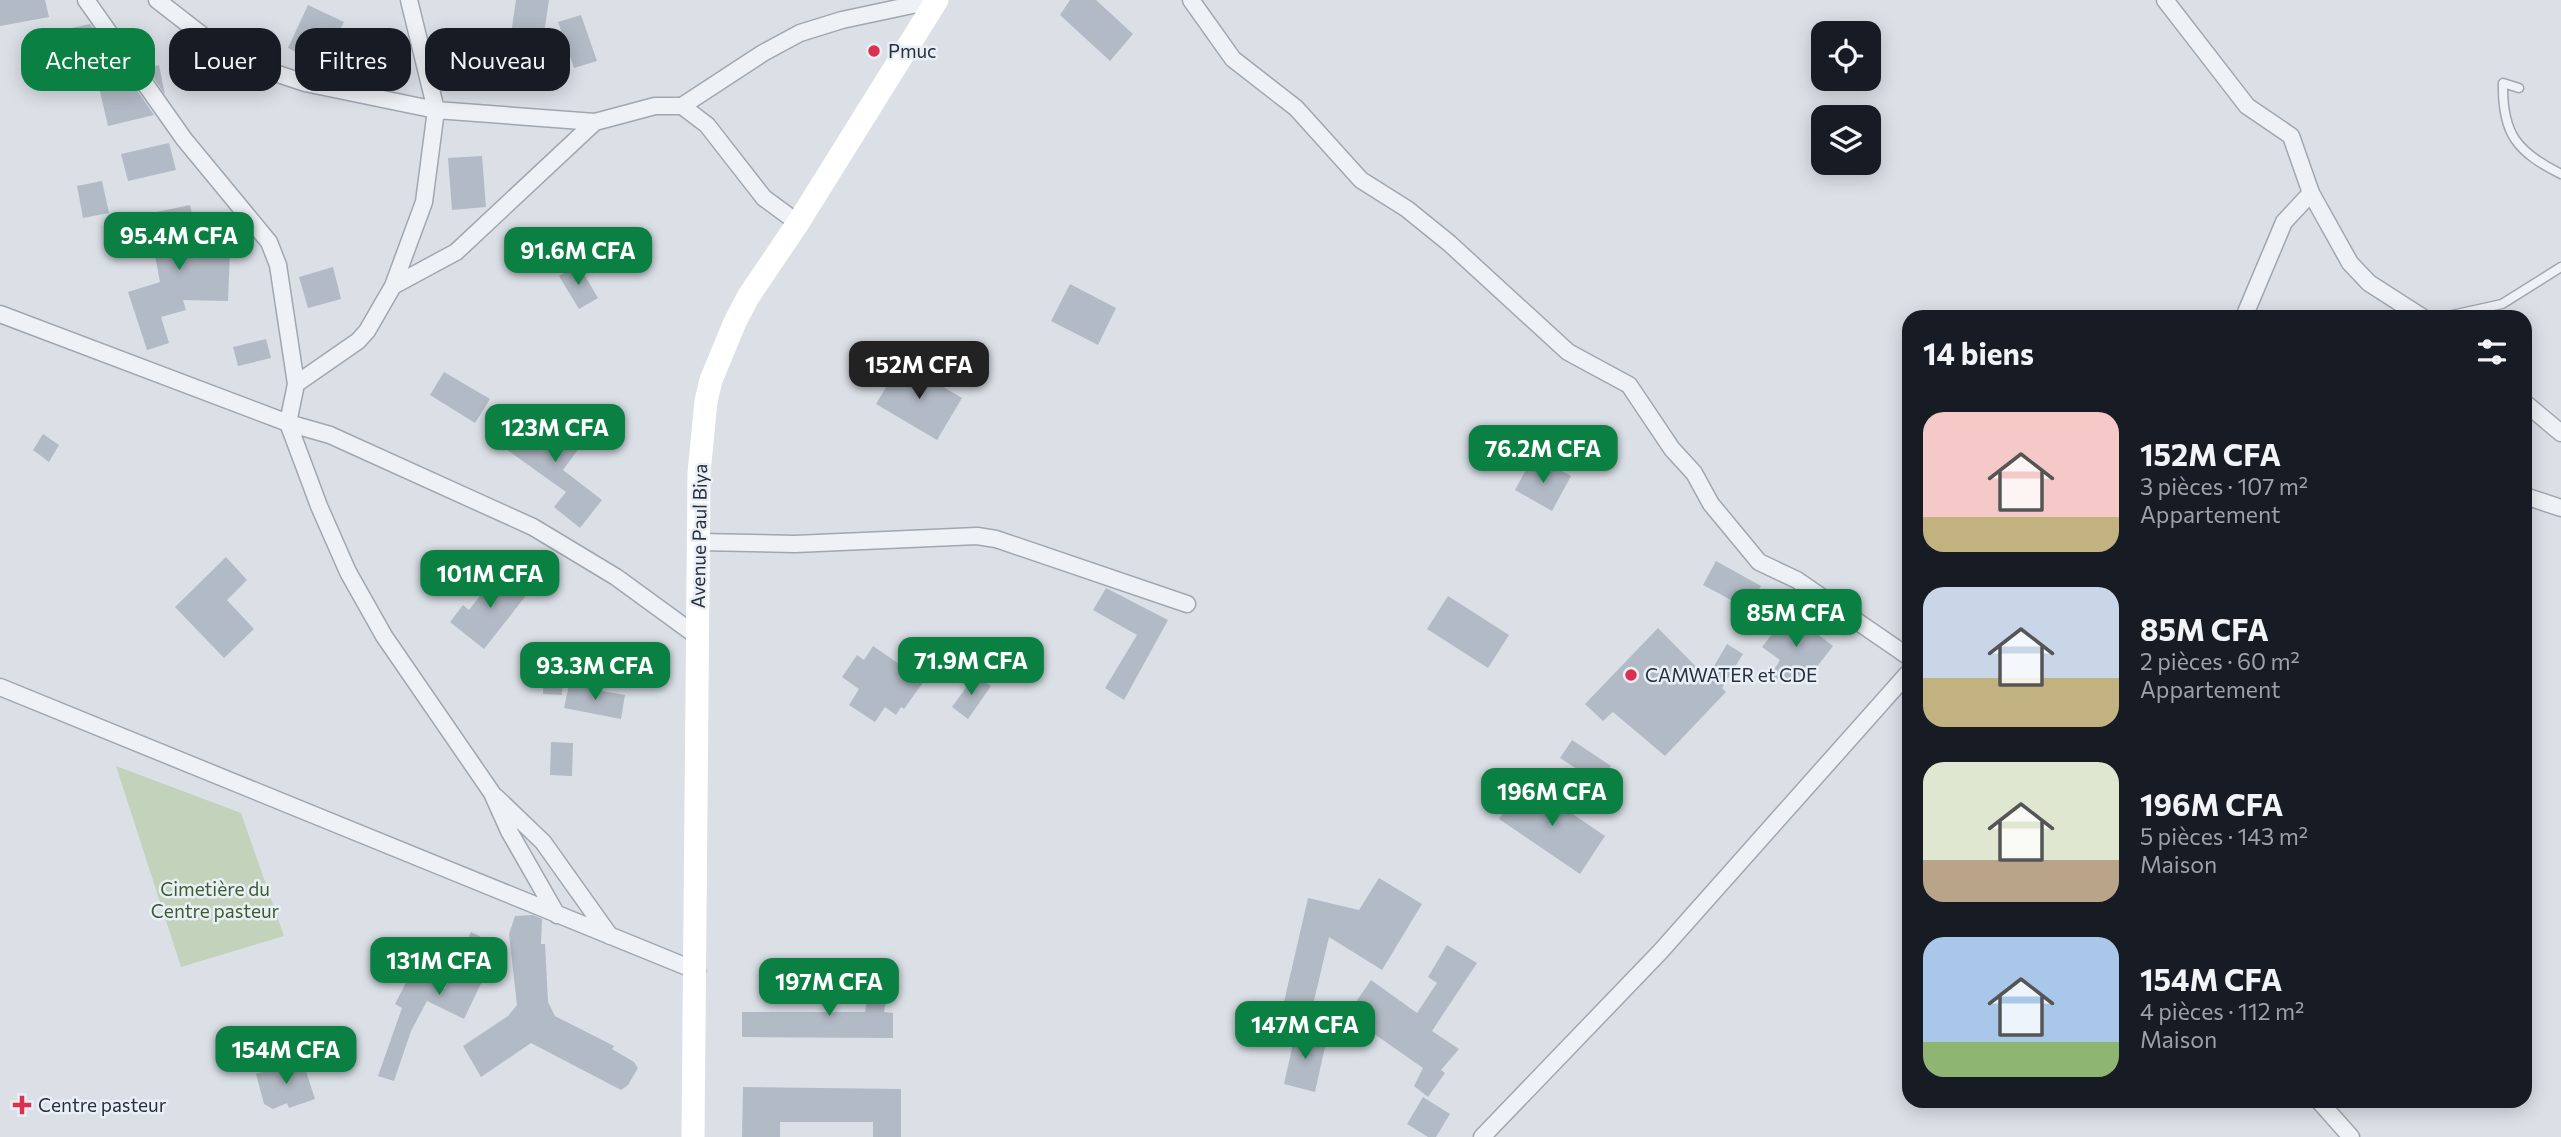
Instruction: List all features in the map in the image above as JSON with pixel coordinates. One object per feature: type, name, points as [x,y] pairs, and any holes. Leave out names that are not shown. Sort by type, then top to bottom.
[{"type":"main road","name":"Avenue Paul Biya","points":[[693,1137],[698,542],[703,424],[711,380],[748,297],[798,223],[936,0]]},
{"type":"street","points":[[86,0],[184,139],[269,242],[278,265],[296,384],[288,423],[319,506],[348,572],[384,636],[492,793],[509,831],[557,915]]},
{"type":"street","points":[[156,0],[211,43],[269,71],[305,83],[436,110],[596,122],[655,106],[682,106],[763,53],[800,33],[842,20],[936,0]]},
{"type":"street","points":[[296,384],[358,341],[393,286],[424,202],[436,110],[409,0]]},
{"type":"street","points":[[1191,0],[1233,59],[1296,108],[1361,180],[1407,209],[1449,243],[1569,352],[1629,385],[1672,449],[1694,473],[1711,504],[1759,562],[1790,575],[1902,652]]},
{"type":"street","points":[[2165,0],[2247,106],[2291,136],[2311,193],[2350,263],[2369,283],[2411,310]]},
{"type":"street","points":[[682,106],[707,125],[764,198],[798,223]]},
{"type":"street","points":[[393,286],[456,252],[596,122]]},
{"type":"street","points":[[2247,310],[2284,222],[2311,193]]},
{"type":"street","points":[[0,314],[288,423],[330,435],[533,527],[616,577],[697,636]]},
{"type":"street","points":[[2532,409],[2561,433]]},
{"type":"street","points":[[2532,498],[2561,508]]},
{"type":"street","points":[[698,542],[795,544],[976,536],[996,539],[1187,604]]},
{"type":"street","points":[[1482,1137],[1660,952],[1902,680]]},
{"type":"street","points":[[0,687],[696,971]]},
{"type":"street","points":[[492,793],[543,842],[610,936]]},
{"type":"street","points":[[2325,1108],[2351,1137]]},
{"type":"lane","points":[[2519,88],[2503,83],[2502,109],[2514,141],[2533,160],[2561,174]]},
{"type":"lane","points":[[2474,310],[2501,304],[2561,267]]},
{"type":"green space","name":"Cimetière du Centre pasteur","points":[[116,766],[241,813],[284,936],[181,967]]},
{"type":"building","points":[[0,0],[45,0],[49,17],[0,26]]},
{"type":"building","points":[[516,0],[549,0],[545,28],[512,28]]},
{"type":"building","points":[[1070,0],[1096,0],[1133,34],[1110,61],[1060,15]]},
{"type":"building","points":[[308,5],[344,22],[341,28],[297,28]]},
{"type":"building","points":[[581,15],[597,61],[574,68],[570,56],[570,28],[560,28],[558,22]]},
{"type":"building","points":[[90,24],[93,28],[71,28]]},
{"type":"building","points":[[295,33],[295,52],[288,48]]},
{"type":"building","points":[[159,65],[165,95],[155,80],[155,66]]},
{"type":"building","points":[[100,91],[137,91],[154,115],[108,126]]},
{"type":"building","points":[[169,143],[176,170],[128,181],[121,154]]},
{"type":"building","points":[[482,156],[486,207],[452,210],[448,158]]},
{"type":"building","points":[[102,181],[109,213],[83,218],[77,186]]},
{"type":"building","points":[[190,205],[194,223],[205,220],[213,251],[230,252],[228,301],[183,300],[186,310],[161,317],[169,343],[147,350],[128,292],[160,282],[147,214]]},
{"type":"building","points":[[578,264],[598,298],[579,309],[559,276]]},
{"type":"building","points":[[333,267],[341,299],[308,308],[299,277]]},
{"type":"building","points":[[1070,284],[1116,308],[1098,345],[1051,321]]},
{"type":"building","points":[[266,339],[271,358],[238,366],[233,347]]},
{"type":"building","points":[[901,362],[962,398],[937,440],[876,404]]},
{"type":"building","points":[[444,372],[490,399],[475,423],[430,395]]},
{"type":"building","points":[[534,410],[582,444],[563,470],[602,500],[580,528],[554,507],[566,492],[506,449]]},
{"type":"building","points":[[43,434],[59,445],[49,462],[33,450]]},
{"type":"building","points":[[1530,462],[1545,470],[1549,464],[1571,476],[1552,511],[1515,490]]},
{"type":"building","points":[[226,557],[247,580],[227,600],[254,629],[224,658],[175,607]]},
{"type":"building","points":[[1716,561],[1761,586],[1748,609],[1703,585]]},
{"type":"building","points":[[500,570],[528,593],[484,649],[450,622],[463,605],[469,610]]},
{"type":"building","points":[[1106,588],[1168,620],[1124,700],[1105,688],[1137,635],[1093,610]]},
{"type":"building","points":[[1448,596],[1509,635],[1488,668],[1427,629]]},
{"type":"building","points":[[1789,612],[1833,646],[1806,681],[1794,672],[1787,685],[1771,675],[1780,660],[1762,647]]},
{"type":"building","points":[[1658,628],[1707,678],[1727,644],[1743,654],[1722,688],[1726,692],[1665,756],[1613,712],[1603,721],[1585,704]]},
{"type":"building","points":[[873,646],[924,681],[904,709],[901,707],[896,715],[885,707],[875,722],[849,705],[859,689],[842,677],[857,655],[864,660]]},
{"type":"building","points":[[545,651],[564,652],[562,695],[543,694]]},
{"type":"building","points":[[975,675],[991,686],[968,719],[952,707]]},
{"type":"building","points":[[569,685],[625,695],[621,719],[564,708]]},
{"type":"building","points":[[1572,740],[1611,766],[1600,784],[1560,758]]},
{"type":"building","points":[[551,742],[573,743],[572,776],[550,775]]},
{"type":"building","points":[[1524,781],[1605,836],[1580,874],[1499,819]]},
{"type":"building","points":[[1379,878],[1422,904],[1382,970],[1329,937],[1309,1022],[1281,1015],[1308,898],[1359,910]]},
{"type":"building","points":[[533,915],[542,919],[541,944],[545,944],[548,1002],[555,1016],[614,1046],[612,1049],[634,1062],[638,1068],[628,1085],[621,1090],[531,1043],[481,1077],[463,1046],[508,1016],[517,1005],[509,934],[515,916]]},
{"type":"building","points":[[471,932],[499,946],[464,1019],[427,1001],[411,1031],[394,1081],[378,1076],[402,1008],[395,1004],[412,971],[445,989]]},
{"type":"building","points":[[1447,945],[1477,963],[1432,1031],[1459,1049],[1441,1070],[1445,1073],[1428,1097],[1414,1086],[1423,1068],[1347,1015],[1371,980],[1417,1013],[1437,983],[1428,977]]},
{"type":"building","points":[[873,963],[892,967],[884,1012],[893,1013],[893,1038],[742,1037],[742,1012],[865,1012]]},
{"type":"building","points":[[1296,1030],[1327,1038],[1315,1092],[1284,1084]]},
{"type":"building","points":[[302,1059],[315,1099],[289,1108],[287,1103],[273,1109],[264,1104],[256,1074]]},
{"type":"building","points":[[743,1087],[901,1089],[901,1137],[873,1137],[873,1122],[780,1122],[780,1137],[742,1137]]},
{"type":"building","points":[[1423,1097],[1450,1114],[1436,1137],[1428,1137],[1407,1124]]},
{"type":"place","name":"Pmuc","points":[[874,51]]},
{"type":"place","name":"CAMWATER et CDE","points":[[1631,675]]},
{"type":"place","name":"Centre pasteur","points":[[22,1105]]}]
